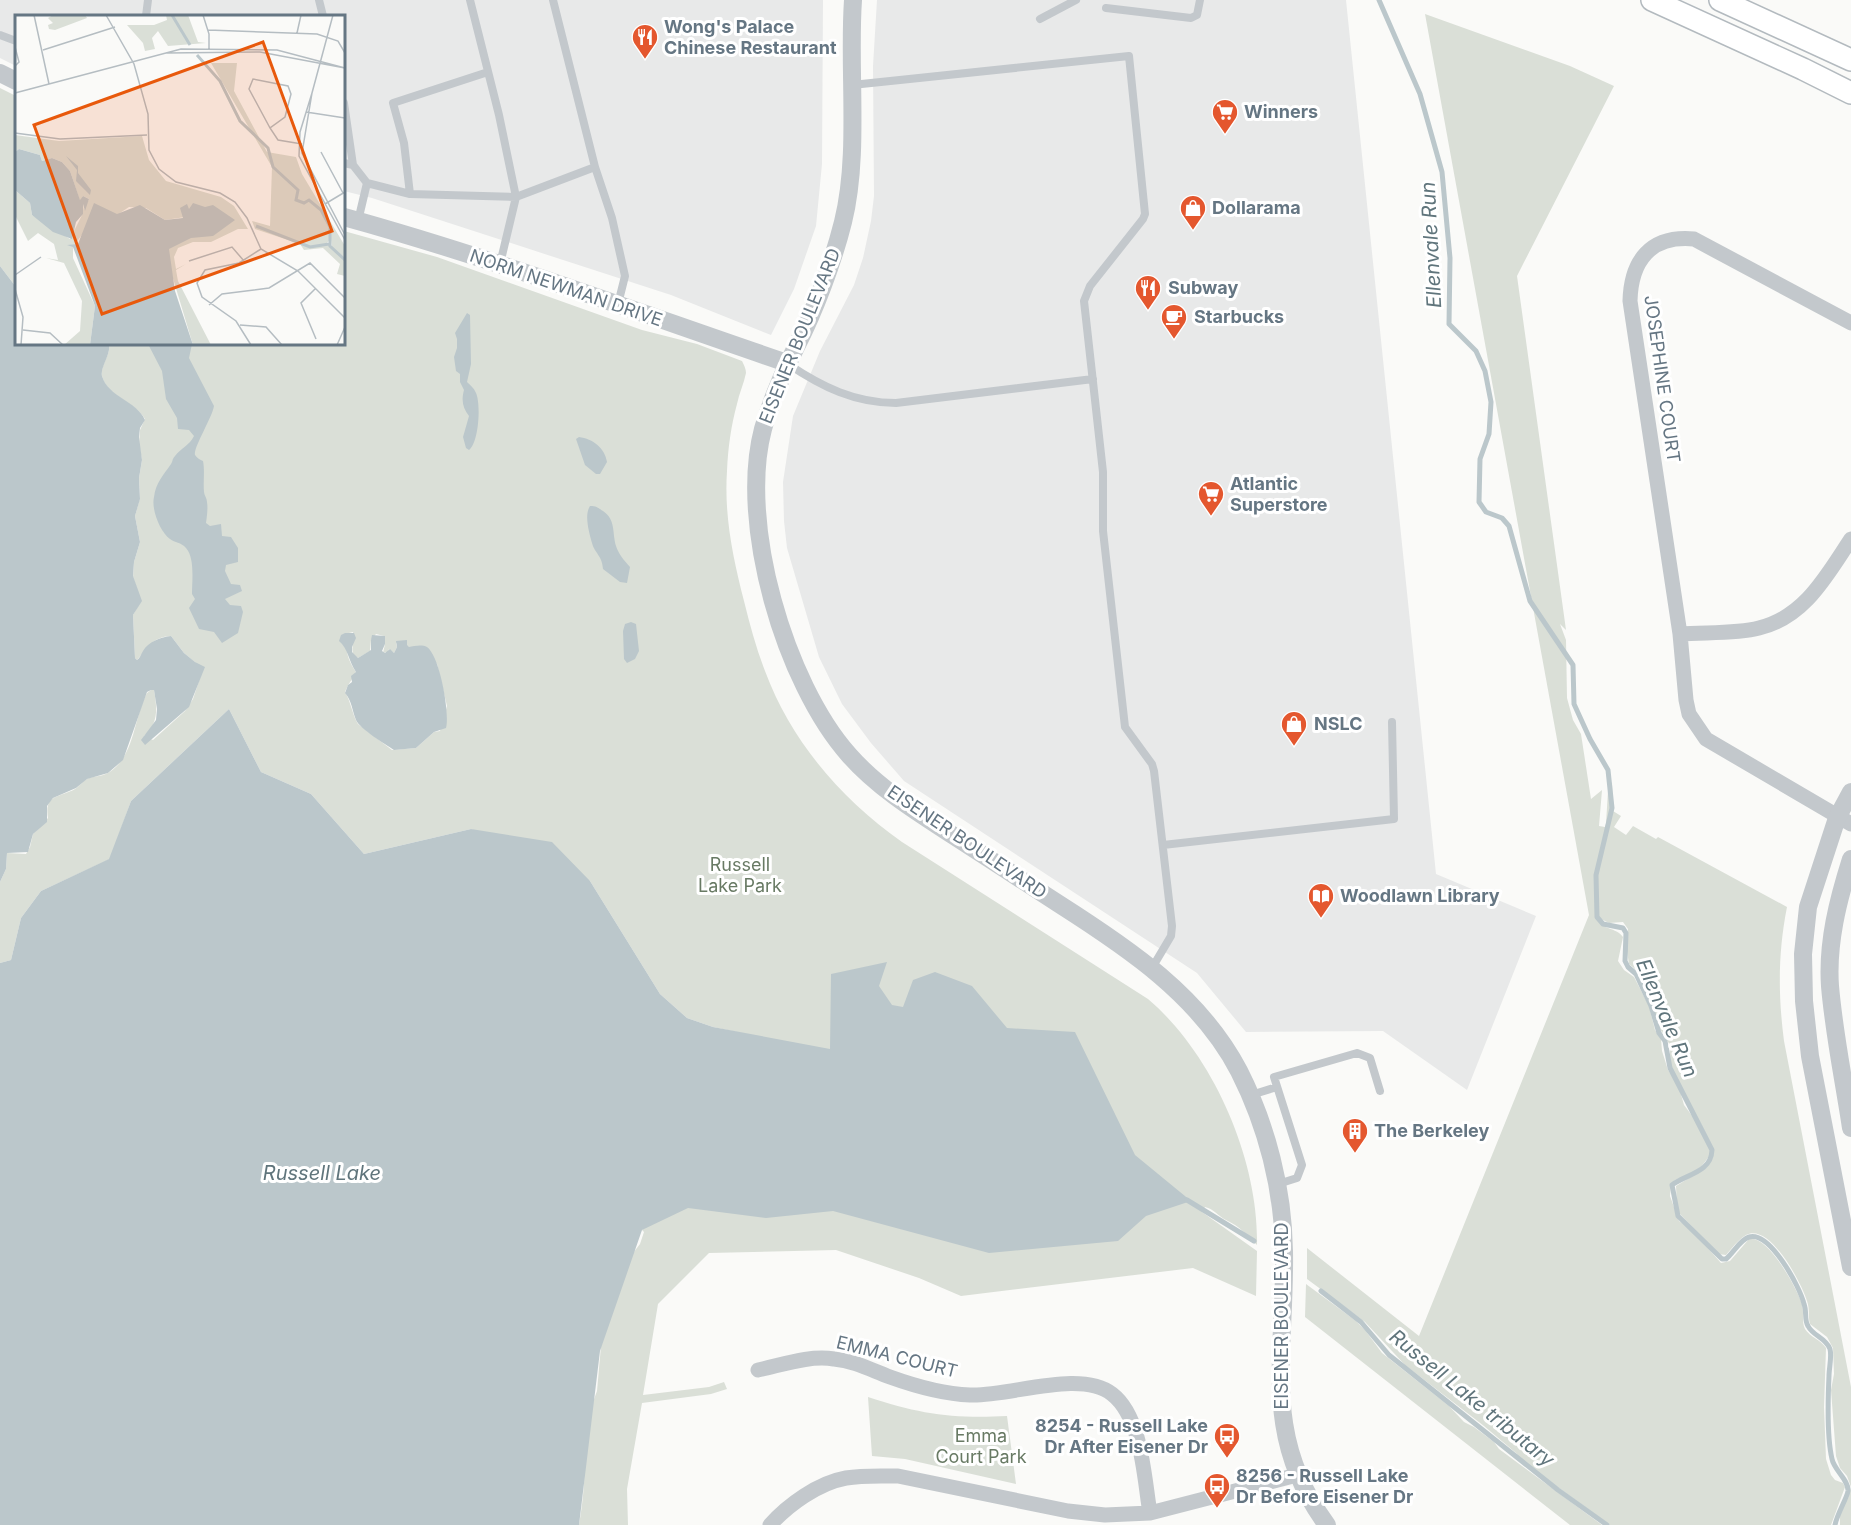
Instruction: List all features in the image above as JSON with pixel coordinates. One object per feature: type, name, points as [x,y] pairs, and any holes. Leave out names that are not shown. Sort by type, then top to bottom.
[{"type":"main road","points":[[1652,0],[1851,93]]},
{"type":"main road","points":[[1720,0],[1851,60]]},
{"type":"street","name":"EISENER BOULEVARD","points":[[853,0],[851,147],[844,217],[825,278],[773,397],[760,442],[756,472],[756,504],[760,539],[767,575],[784,636],[801,678],[834,736],[870,776],[917,812],[1103,933],[1152,968],[1192,1006],[1211,1029],[1236,1067],[1269,1146],[1277,1184],[1284,1246],[1280,1374],[1281,1409],[1286,1441],[1297,1475],[1311,1502],[1327,1525]]},
{"type":"street","points":[[0,72],[15,80]]},
{"type":"street","name":"NORM NEWMAN DRIVE","points":[[351,219],[500,265],[786,363]]},
{"type":"street","name":"JOSEPHINE COURT","points":[[1844,821],[1706,739],[1695,725],[1687,707],[1680,634],[1630,301],[1631,281],[1634,270],[1648,252],[1657,245],[1675,239],[1694,239],[1851,323]]},
{"type":"street","points":[[1680,634],[1757,629],[1784,618],[1811,596],[1851,539]]},
{"type":"street","points":[[1851,792],[1844,821],[1808,907],[1803,954],[1804,1001],[1810,1056],[1851,1267]]},
{"type":"street","points":[[1851,859],[1839,895],[1834,926],[1830,984],[1851,1128]]},
{"type":"street","name":"EMMA COURT","points":[[758,1370],[808,1359],[832,1358],[856,1363],[928,1389],[971,1395],[1072,1384],[1098,1385],[1124,1406],[1132,1422],[1137,1437],[1150,1513]]},
{"type":"street","points":[[770,1525],[782,1511],[818,1489],[843,1479],[870,1476],[898,1476],[1068,1511],[1105,1515],[1150,1513],[1297,1475]]},
{"type":"lane","points":[[146,15],[148,0]]},
{"type":"lane","points":[[319,0],[323,15]]},
{"type":"lane","points":[[470,0],[516,197],[500,265]]},
{"type":"lane","points":[[553,0],[595,167],[612,218],[625,276],[618,305]]},
{"type":"lane","points":[[1040,19],[1076,0]]},
{"type":"lane","points":[[1106,8],[1191,18],[1197,15],[1200,0]]},
{"type":"lane","points":[[0,35],[15,41]]},
{"type":"lane","points":[[852,85],[1129,56],[1146,208],[1143,219],[1086,294],[1085,309],[1103,472],[1103,531],[1125,726],[1152,764],[1154,771],[1172,926],[1167,943],[1152,968]]},
{"type":"lane","points":[[410,194],[404,143],[393,103],[488,72]]},
{"type":"lane","points":[[345,113],[353,165],[366,183],[410,194],[516,197],[595,167]]},
{"type":"lane","points":[[345,163],[353,165]]},
{"type":"lane","points":[[351,219],[366,183]]},
{"type":"lane","points":[[786,363],[811,379],[858,400],[875,403],[896,403],[1093,379]]},
{"type":"lane","points":[[1163,845],[1394,819],[1392,722]]},
{"type":"lane","points":[[1277,1184],[1297,1178],[1302,1165],[1274,1077],[1357,1053],[1370,1058],[1380,1092]]},
{"type":"lane","points":[[1250,1096],[1277,1087]]},
{"type":"shaded area","points":[[0,0],[823,0],[822,164],[816,226],[794,289],[771,335],[671,295],[345,191],[345,15],[15,15],[15,66],[0,58]]},
{"type":"shaded area","points":[[877,0],[1346,0],[1436,874],[1536,916],[1467,1090],[1383,1031],[1246,1032],[1197,973],[904,781],[871,743],[842,704],[819,657],[787,548],[783,482],[793,416],[820,351],[854,285],[871,221],[874,196],[873,66]]},
{"type":"green space","points":[[1425,14],[1570,66],[1614,86],[1517,276],[1566,630],[1560,624],[1566,640],[1567,698],[1573,720],[1581,734],[1591,799],[1602,790],[1599,826],[1605,827],[1606,824],[1608,791],[1612,782],[1613,811],[1621,816],[1614,827],[1626,835],[1633,826],[1656,839],[1658,837],[1787,907],[1781,957],[1782,1024],[1851,1387],[1851,1487],[1836,1456],[1831,1390],[1834,1374],[1833,1348],[1827,1337],[1810,1324],[1807,1301],[1792,1269],[1775,1246],[1765,1237],[1755,1233],[1743,1237],[1726,1255],[1718,1254],[1680,1214],[1677,1207],[1676,1186],[1706,1168],[1712,1159],[1714,1150],[1701,1124],[1690,1109],[1670,1064],[1670,1045],[1658,1026],[1642,975],[1629,964],[1626,945],[1628,929],[1623,922],[1609,923],[1599,918],[1598,920],[1623,937],[1618,961],[1624,970],[1634,977],[1649,1006],[1655,1030],[1661,1039],[1668,1070],[1678,1084],[1684,1105],[1696,1121],[1711,1151],[1705,1162],[1694,1173],[1677,1179],[1671,1184],[1670,1196],[1679,1221],[1691,1229],[1721,1263],[1730,1261],[1749,1239],[1764,1245],[1780,1263],[1798,1294],[1802,1304],[1805,1329],[1826,1348],[1824,1407],[1826,1459],[1831,1475],[1845,1487],[1831,1525],[1610,1525],[1522,1461],[1516,1453],[1484,1426],[1405,1365],[1365,1322],[1307,1279],[1307,1248],[1419,1336],[1589,915]]},
{"type":"green space","points":[[0,88],[15,96],[15,286],[0,266]]},
{"type":"green space","name":"Russell Lake Park","points":[[345,231],[437,257],[642,330],[697,344],[742,361],[746,373],[733,421],[727,462],[726,488],[730,537],[756,645],[776,697],[789,721],[820,767],[880,825],[902,842],[1148,999],[1193,1049],[1212,1079],[1241,1144],[1256,1212],[1257,1245],[1239,1228],[1211,1209],[1205,1207],[1202,1212],[1257,1251],[1256,1296],[1193,1268],[961,1296],[919,1278],[836,1250],[709,1253],[658,1304],[643,1395],[709,1387],[724,1382],[727,1389],[711,1394],[642,1403],[627,1489],[628,1525],[579,1525],[589,1413],[597,1391],[601,1346],[630,1257],[640,1244],[644,1232],[642,1230],[857,1057],[713,1027],[687,1018],[660,994],[590,881],[471,829],[364,854],[311,794],[261,772],[229,709],[131,801],[110,859],[41,891],[21,918],[11,960],[0,963],[0,882],[6,869],[7,853],[26,854],[33,834],[48,818],[48,805],[54,798],[75,789],[87,779],[108,773],[119,764],[130,745],[147,693],[154,690],[156,715],[152,726],[144,736],[153,740],[185,711],[193,699],[203,669],[184,653],[171,636],[159,638],[137,660],[135,658],[133,615],[141,601],[133,577],[134,562],[140,542],[135,516],[140,498],[139,478],[142,460],[139,444],[140,430],[145,419],[105,383],[102,372],[109,345],[345,345]],"holes":[[[353,632],[354,656],[358,658],[370,651],[371,640],[376,634],[384,636],[383,653],[388,652],[389,649],[394,653],[396,643],[417,647],[437,664],[447,706],[440,731],[434,732],[416,748],[392,750],[358,724],[345,692],[356,672],[350,663],[347,649],[347,638],[349,633]]]},
{"type":"green space","points":[[1306,1284],[1356,1321],[1382,1353],[1449,1406],[1464,1422],[1474,1427],[1494,1442],[1499,1449],[1602,1525],[1570,1525],[1305,1317]]},
{"type":"green space","name":"Emma Court Park","points":[[868,1397],[904,1408],[937,1414],[970,1417],[1007,1416],[1016,1484],[905,1459],[872,1456]]},
{"type":"green space","points":[[1851,1487],[1851,1525],[1840,1525],[1840,1512]]},
{"type":"water","points":[[0,266],[15,286],[15,345],[109,345],[102,372],[105,383],[136,408],[145,420],[140,428],[139,437],[142,460],[139,478],[140,499],[135,516],[140,542],[134,562],[133,576],[142,601],[133,615],[135,658],[137,660],[151,643],[171,636],[184,653],[205,667],[189,707],[145,745],[141,740],[156,720],[157,709],[154,690],[147,692],[123,760],[108,773],[87,779],[76,788],[53,798],[47,806],[47,822],[33,834],[28,852],[7,853],[6,869],[0,882]]},
{"type":"water","points":[[467,313],[470,315],[471,364],[467,382],[478,398],[479,414],[475,439],[469,450],[466,448],[463,437],[469,416],[463,404],[464,390],[460,382],[460,374],[456,371],[454,357],[457,348],[455,333]]},
{"type":"water","points":[[149,345],[192,345],[189,358],[214,406],[195,455],[203,461],[204,492],[207,501],[206,523],[210,526],[221,524],[222,536],[231,537],[238,548],[238,562],[226,565],[225,571],[231,584],[240,585],[242,591],[225,599],[230,605],[241,606],[243,612],[238,633],[222,643],[214,632],[199,629],[189,608],[195,599],[192,594],[189,552],[184,546],[166,536],[155,514],[153,502],[158,483],[175,456],[194,436],[189,430],[178,429],[177,418],[166,399],[162,371]]},
{"type":"water","points":[[579,437],[593,442],[604,452],[607,462],[600,474],[596,474],[585,465],[576,439]]},
{"type":"water","points":[[590,506],[599,508],[610,518],[617,549],[630,567],[627,583],[620,582],[603,569],[588,529],[587,514]]},
{"type":"water","points":[[631,622],[636,624],[639,651],[635,659],[627,663],[624,659],[623,631],[625,624]]},
{"type":"water","points":[[354,633],[356,638],[352,652],[358,658],[371,650],[372,635],[385,636],[382,651],[385,653],[390,649],[394,653],[397,647],[396,641],[407,640],[409,647],[420,645],[427,647],[432,652],[440,673],[447,711],[446,728],[434,732],[416,748],[394,750],[362,728],[356,720],[351,702],[345,693],[352,682],[351,676],[356,672],[339,641],[341,635]]},
{"type":"water","name":"Russell Lake","points":[[229,709],[261,772],[311,794],[364,854],[471,829],[552,842],[590,881],[660,994],[687,1018],[713,1027],[830,1049],[831,974],[887,962],[879,986],[892,1005],[903,1007],[913,980],[935,972],[972,986],[1007,1028],[1075,1032],[1135,1155],[1191,1201],[1146,1216],[1118,1241],[989,1253],[833,1211],[766,1218],[688,1208],[642,1230],[600,1351],[579,1525],[0,1525],[0,963],[11,960],[21,918],[41,891],[109,859],[131,801]]},
{"type":"waterway","name":"Ellenvale Run","points":[[1379,0],[1420,94],[1442,172],[1450,258],[1449,324],[1476,351],[1485,371],[1491,402],[1489,434],[1480,459],[1479,502],[1486,512],[1502,518],[1509,526],[1530,601],[1573,665],[1574,704],[1590,739],[1608,770],[1612,808],[1596,875],[1597,917],[1603,924],[1623,928],[1626,933],[1625,961],[1636,974],[1651,1006],[1659,1033],[1665,1041],[1670,1068],[1712,1150],[1711,1158],[1703,1168],[1672,1185],[1678,1216],[1722,1259],[1726,1259],[1746,1238],[1757,1237],[1766,1243],[1783,1262],[1797,1286],[1805,1307],[1808,1326],[1828,1345],[1831,1355],[1828,1406],[1830,1450],[1833,1463],[1848,1487],[1835,1525]]},
{"type":"waterway","name":"Russell Lake tributary","points":[[1187,1200],[1254,1241]]},
{"type":"waterway","name":"Russell Lake tributary","points":[[1321,1291],[1361,1322],[1389,1355],[1558,1490],[1607,1525]]},
{"type":"place","name":"Wong's Palace Chinese Restaurant","points":[[645,60]]},
{"type":"place","name":"Winners","points":[[1225,135]]},
{"type":"place","name":"Dollarama","points":[[1193,231]]},
{"type":"place","name":"Subway","points":[[1148,311]]},
{"type":"place","name":"Starbucks","points":[[1174,340]]},
{"type":"place","name":"Atlantic Superstore","points":[[1211,517]]},
{"type":"place","name":"NSLC","points":[[1294,747]]},
{"type":"place","name":"Woodlawn Library","points":[[1321,919]]},
{"type":"place","name":"The Berkeley","points":[[1355,1154]]},
{"type":"place","name":"8254 - Russell Lake Dr After Eisener Dr","points":[[1227,1459]]},
{"type":"place","name":"8256 - Russell Lake Dr Before Eisener Dr","points":[[1217,1509]]}]
